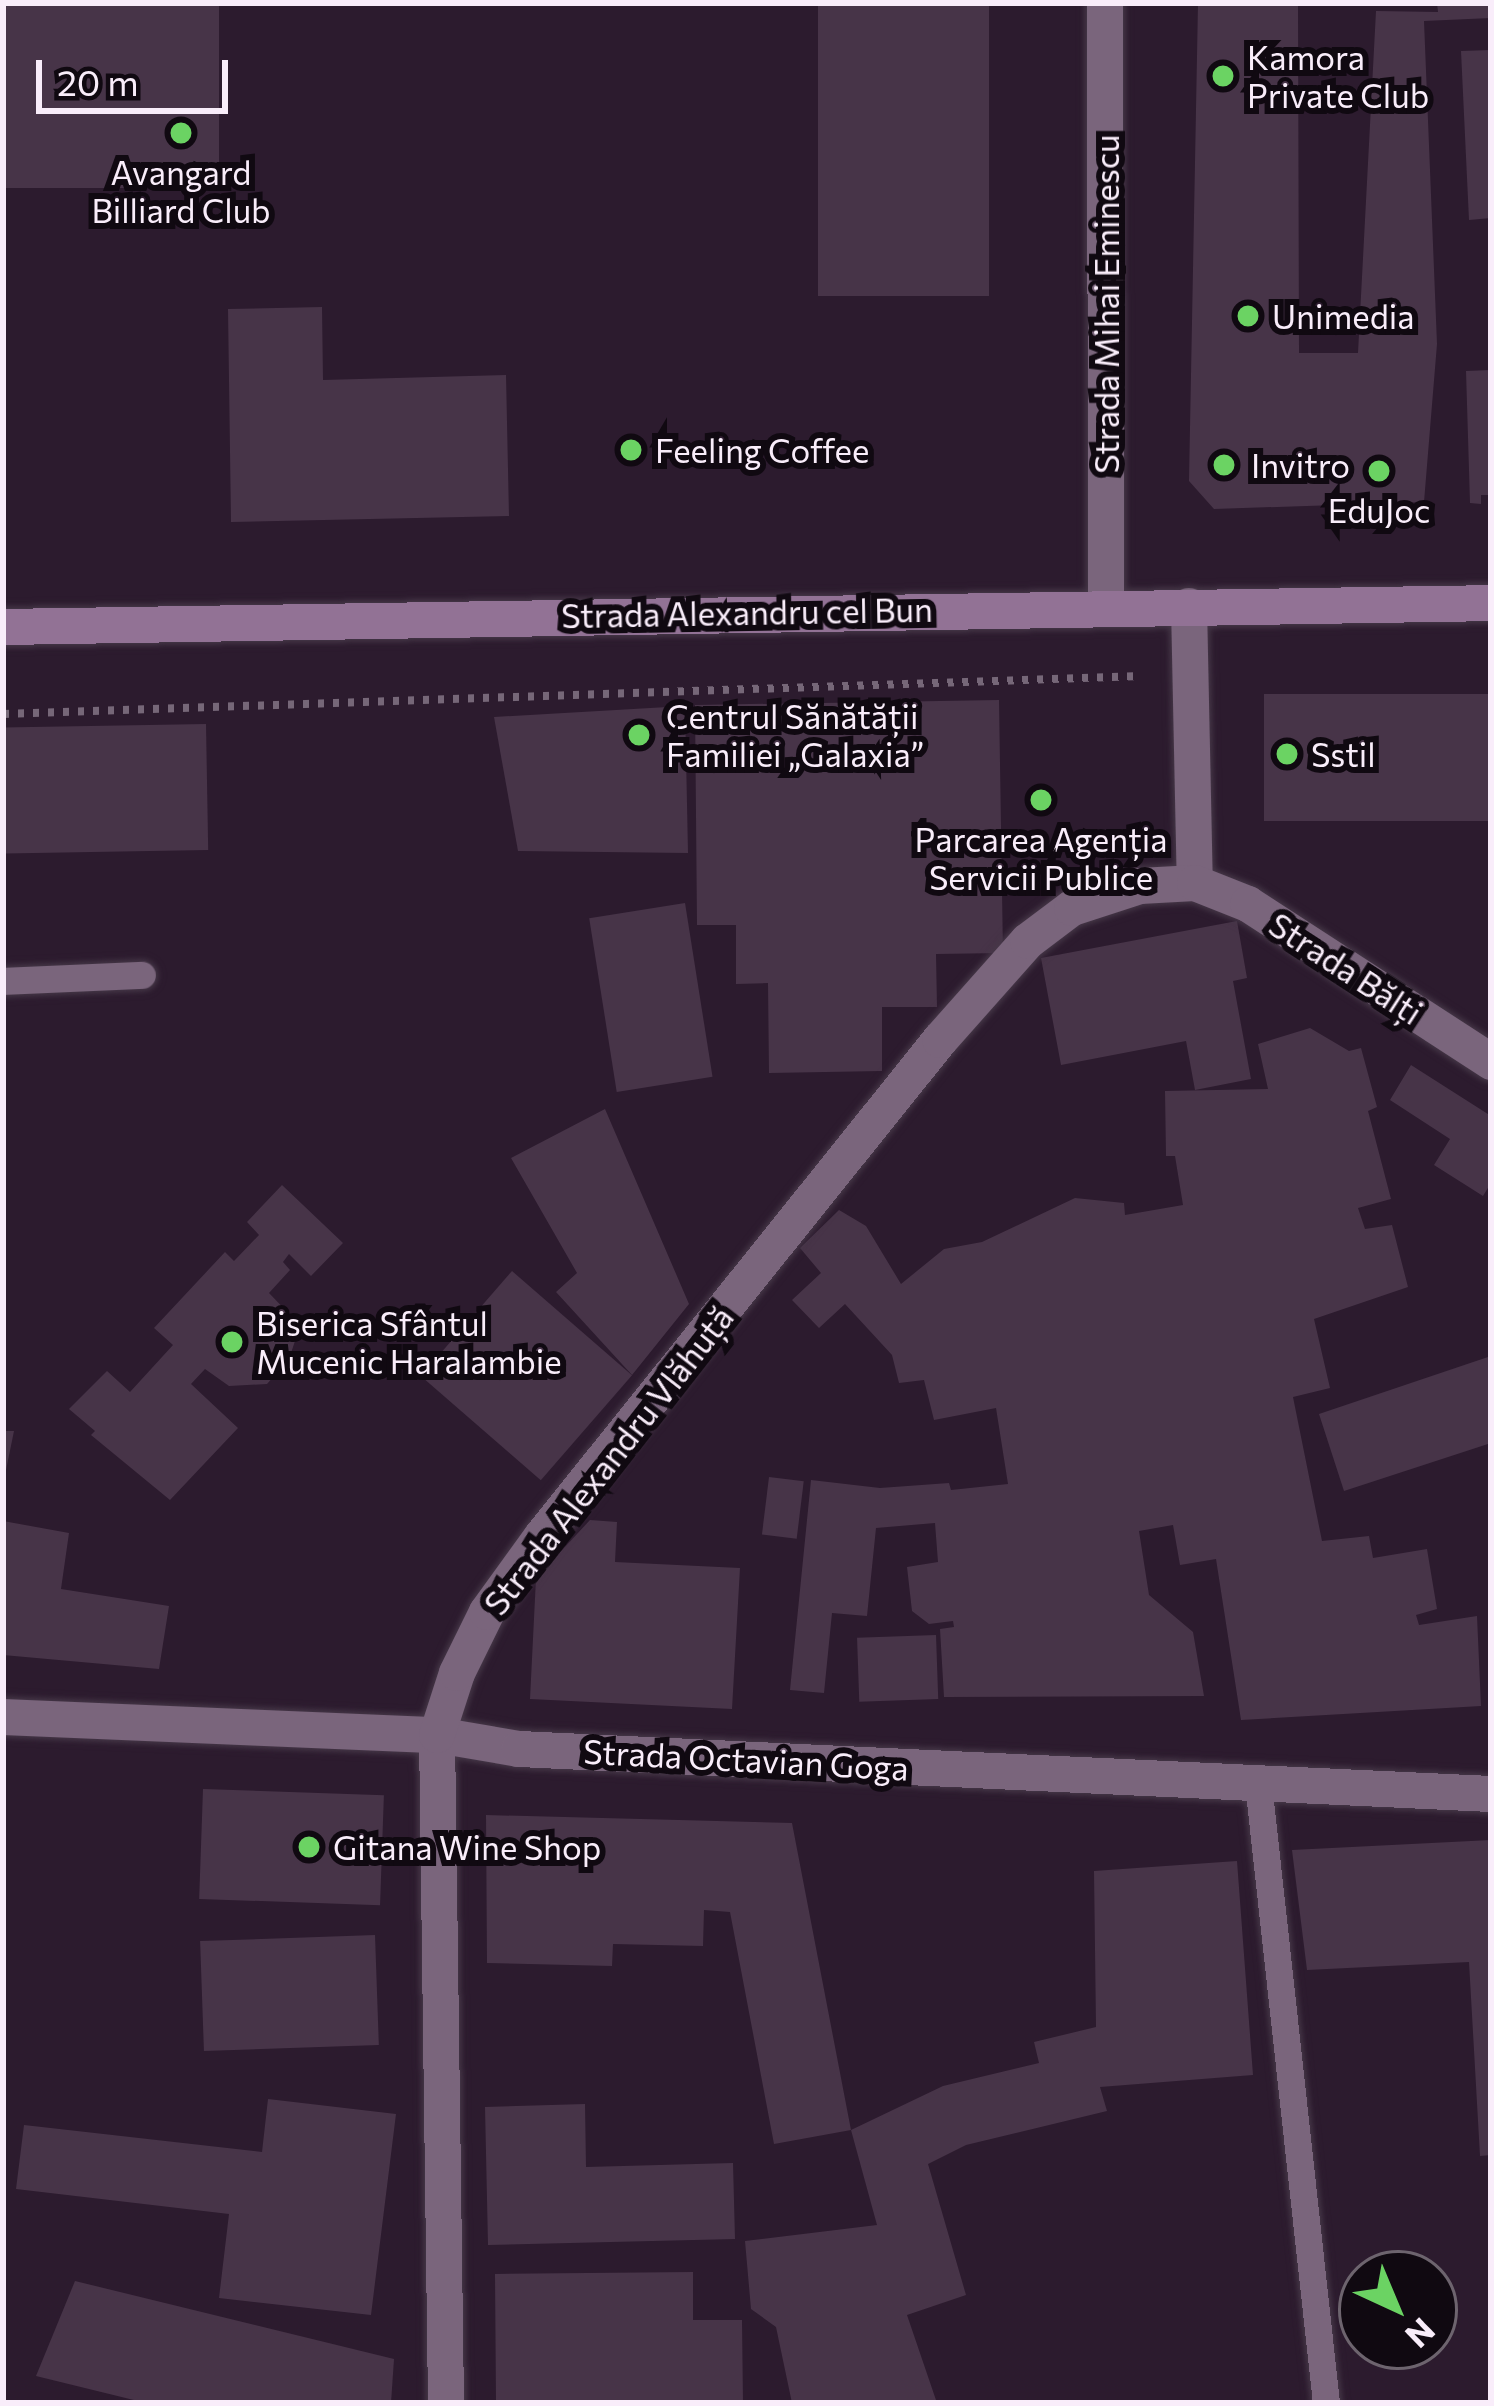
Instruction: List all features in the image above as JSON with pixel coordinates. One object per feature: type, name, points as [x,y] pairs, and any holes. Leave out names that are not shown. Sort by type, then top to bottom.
[{"type":"main road","name":"Strada Alexandru cel Bun","points":[[3,627],[1491,602]]},
{"type":"street","name":"Strada Mihai Eminescu","points":[[1106,3],[1106,605]]},
{"type":"street","points":[[1189,606],[1195,883]]},
{"type":"street","name":"Strada Bălți","points":[[1195,883],[1248,904],[1491,1063]]},
{"type":"street","name":"Strada Alexandru Vlăhuță","points":[[446,2403],[437,1735],[457,1673],[487,1612],[542,1536],[940,1040],[1028,940],[1072,908],[1106,893],[1195,883]]},
{"type":"street","name":"Strada Octavian Goga","points":[[3,1717],[437,1735],[519,1749],[1491,1794]]},
{"type":"lane","points":[[3,981],[142,976]]},
{"type":"lane","points":[[1258,1783],[1326,2403]]},
{"type":"path","points":[[3,714],[1191,674]]},
{"type":"building","points":[[3,3],[219,3],[219,188],[3,188]]},
{"type":"building","points":[[818,3],[989,3],[989,296],[818,296]]},
{"type":"building","points":[[1198,3],[1298,3],[1299,353],[1358,353],[1376,11],[1438,12],[1437,3],[1491,3],[1491,18],[1424,21],[1437,344],[1424,502],[1214,509],[1189,481]]},
{"type":"building","points":[[1491,50],[1491,218],[1469,220],[1461,51]]},
{"type":"building","points":[[322,307],[323,380],[506,375],[509,516],[231,522],[228,309]]},
{"type":"building","points":[[1491,370],[1491,495],[1481,495],[1481,504],[1470,503],[1466,371]]},
{"type":"building","points":[[1264,694],[1491,694],[1491,821],[1264,821]]},
{"type":"building","points":[[999,700],[1003,953],[936,954],[937,1007],[882,1007],[882,1071],[769,1073],[768,983],[736,984],[736,925],[697,925],[695,705]]},
{"type":"building","points":[[685,706],[688,853],[518,851],[494,717]]},
{"type":"building","points":[[206,724],[208,850],[5,854],[3,728]]},
{"type":"building","points":[[685,903],[713,1077],[617,1092],[589,918]]},
{"type":"building","points":[[1237,921],[1247,978],[1233,981],[1251,1079],[1195,1090],[1186,1041],[1061,1065],[1041,958]]},
{"type":"building","points":[[1310,1028],[1349,1051],[1361,1048],[1377,1107],[1368,1111],[1391,1199],[1358,1208],[1365,1229],[1392,1225],[1408,1287],[1314,1319],[1330,1388],[1293,1397],[1322,1541],[1369,1536],[1373,1558],[1427,1549],[1437,1609],[1416,1615],[1419,1625],[1477,1616],[1481,1706],[1241,1720],[1216,1559],[1180,1565],[1173,1525],[1139,1531],[1149,1595],[1193,1632],[1204,1696],[944,1697],[940,1629],[954,1627],[953,1621],[929,1624],[912,1611],[907,1567],[938,1562],[935,1523],[876,1528],[867,1616],[832,1613],[824,1693],[790,1690],[811,1480],[880,1488],[949,1483],[951,1490],[1008,1484],[996,1408],[934,1420],[924,1380],[899,1383],[892,1355],[845,1304],[819,1328],[792,1300],[821,1273],[800,1248],[839,1210],[866,1226],[901,1284],[944,1249],[982,1242],[1075,1198],[1124,1203],[1125,1215],[1183,1205],[1175,1156],[1166,1156],[1165,1091],[1268,1089],[1258,1044]]},
{"type":"building","points":[[1411,1065],[1491,1116],[1491,1183],[1483,1196],[1434,1165],[1450,1139],[1390,1100]]},
{"type":"building","points":[[605,1109],[689,1304],[632,1375],[556,1292],[577,1273],[511,1158]]},
{"type":"building","name":"Biserica Sfântul Mucenic Haralambie","points":[[282,1185],[343,1243],[311,1276],[289,1254],[283,1262],[290,1270],[269,1293],[294,1319],[296,1338],[289,1359],[267,1384],[229,1386],[205,1369],[191,1384],[238,1428],[170,1500],[91,1435],[95,1431],[69,1409],[107,1371],[130,1392],[173,1345],[154,1328],[225,1252],[234,1261],[259,1235],[247,1222]]},
{"type":"building","points":[[512,1271],[632,1375],[541,1480],[421,1376]]},
{"type":"building","points":[[1491,1356],[1491,1443],[1344,1491],[1319,1414]]},
{"type":"building","points":[[3,1431],[14,1431],[5,1475],[3,1475]]},
{"type":"building","points":[[769,1477],[804,1481],[797,1539],[762,1535]]},
{"type":"building","points":[[590,1520],[617,1522],[615,1562],[740,1568],[732,1709],[530,1699],[536,1578]]},
{"type":"building","points":[[3,1521],[69,1533],[61,1589],[169,1606],[159,1669],[3,1655]]},
{"type":"building","points":[[936,1635],[938,1699],[859,1702],[857,1638]]},
{"type":"building","points":[[203,1789],[384,1795],[380,1905],[199,1899]]},
{"type":"building","points":[[486,1815],[792,1823],[851,2130],[774,2144],[730,1912],[704,1910],[703,1946],[613,1944],[612,1966],[487,1963]]},
{"type":"building","points":[[1491,1840],[1491,2155],[1480,2156],[1469,1962],[1307,1970],[1292,1850]]},
{"type":"building","points":[[1237,1861],[1253,2075],[1100,2087],[1107,2111],[966,2145],[928,2164],[966,2295],[907,2315],[937,2403],[792,2403],[776,2327],[751,2309],[745,2241],[877,2225],[851,2130],[943,2086],[1039,2063],[1034,2042],[1096,2027],[1094,1871]]},
{"type":"building","points":[[375,1935],[379,2045],[204,2051],[200,1941]]},
{"type":"building","points":[[268,2099],[396,2114],[371,2315],[219,2298],[229,2214],[16,2189],[24,2125],[262,2152]]},
{"type":"building","points":[[585,2104],[586,2167],[733,2163],[735,2239],[488,2245],[485,2107]]},
{"type":"building","points":[[693,2272],[693,2320],[742,2320],[743,2403],[496,2403],[495,2274]]},
{"type":"building","points":[[75,2281],[394,2359],[391,2403],[146,2403],[36,2376]]},
{"type":"place","name":"Kamora Private Club","points":[[1223,76]]},
{"type":"place","name":"Avangard Billiard Club","points":[[181,133]]},
{"type":"place","name":"Unimedia","points":[[1248,316]]},
{"type":"place","name":"Feeling Coffee","points":[[631,450]]},
{"type":"place","name":"Invitro","points":[[1224,465]]},
{"type":"place","name":"EduJoc","points":[[1379,471]]},
{"type":"place","name":"Centrul Sănătății Familiei „Galaxia”","points":[[639,735]]},
{"type":"place","name":"Sstil","points":[[1287,754]]},
{"type":"place","name":"Parcarea Agenția Servicii Publice","points":[[1041,800]]},
{"type":"place","name":"Biserica Sfântul Mucenic Haralambie","points":[[232,1342]]},
{"type":"place","name":"Gitana Wine Shop","points":[[309,1847]]}]
